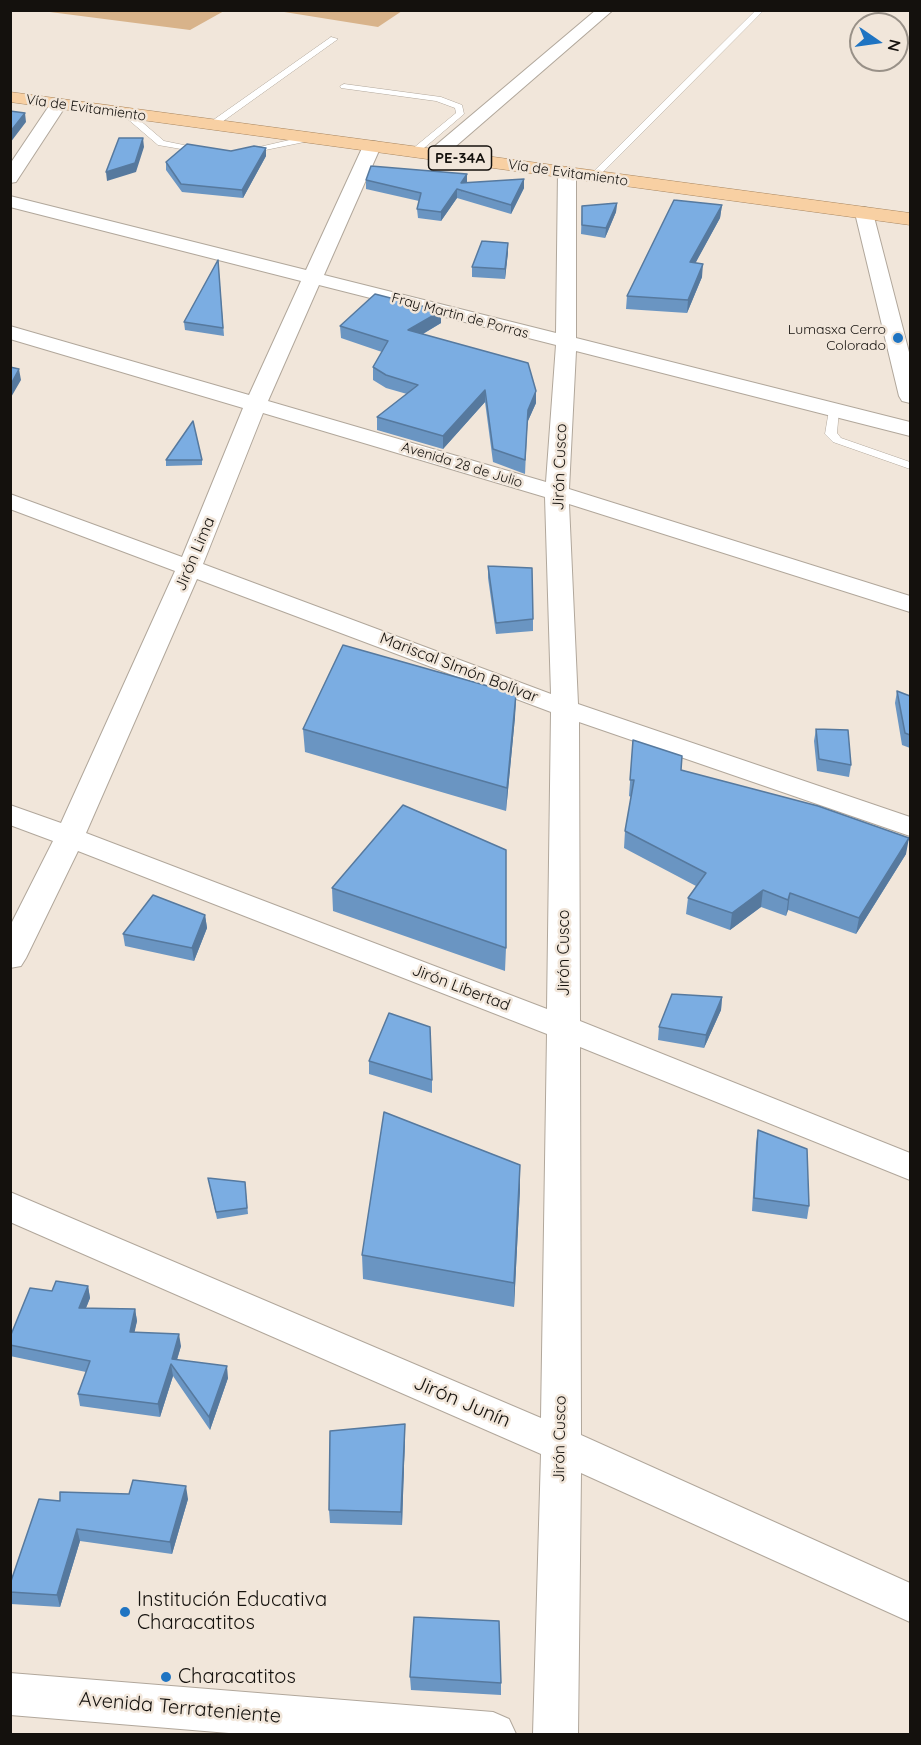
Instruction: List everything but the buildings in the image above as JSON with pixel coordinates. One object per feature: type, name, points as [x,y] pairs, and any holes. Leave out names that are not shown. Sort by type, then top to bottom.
[{"type":"highway","name":"Vía de Evitamiento","points":[[10,97],[910,219]]},
{"type":"street","points":[[435,155],[606,10]]},
{"type":"street","points":[[10,178],[59,104]]},
{"type":"street","name":"Jirón Lima","points":[[10,958],[69,838],[190,566],[256,403],[372,146]]},
{"type":"street","name":"Jirón Cusco","points":[[556,1734],[561,1445],[565,708],[557,493],[566,344],[581,174]]},
{"type":"street","name":"Fray Martin de Porras","points":[[10,201],[313,277],[566,344],[910,429]]},
{"type":"street","points":[[864,213],[910,396]]},
{"type":"street","name":"Avenida 28 de Julio","points":[[10,332],[557,493],[910,604]]},
{"type":"street","name":"Mariscal SImón Bolívar","points":[[10,501],[190,566],[565,708],[910,827]]},
{"type":"street","name":"Jirón Libertad","points":[[10,814],[564,1028],[910,1167]]},
{"type":"street","name":"Jirón Junín","points":[[10,1206],[561,1445],[910,1603]]},
{"type":"street","name":"Avenida Terrateniente","points":[[10,1694],[493,1734]]},
{"type":"lane","points":[[581,174],[761,10]]},
{"type":"lane","points":[[212,125],[334,39]]},
{"type":"lane","points":[[344,86],[438,99],[452,102],[459,107],[460,114],[414,152]]},
{"type":"lane","points":[[126,113],[161,143],[212,151]]},
{"type":"lane","points":[[232,154],[311,138]]},
{"type":"lane","points":[[834,410],[831,434],[837,440],[910,466]]},
{"type":"shaded area","points":[[224,10],[190,30],[42,11]]},
{"type":"shaded area","points":[[278,11],[402,11],[378,27]]},
{"type":"place","name":"Lumasxa Cerro Colorado","points":[[898,338]]},
{"type":"place","name":"Institución Educativa Characatitos","points":[[125,1612]]},
{"type":"place","name":"Characatitos","points":[[166,1677]]}]
